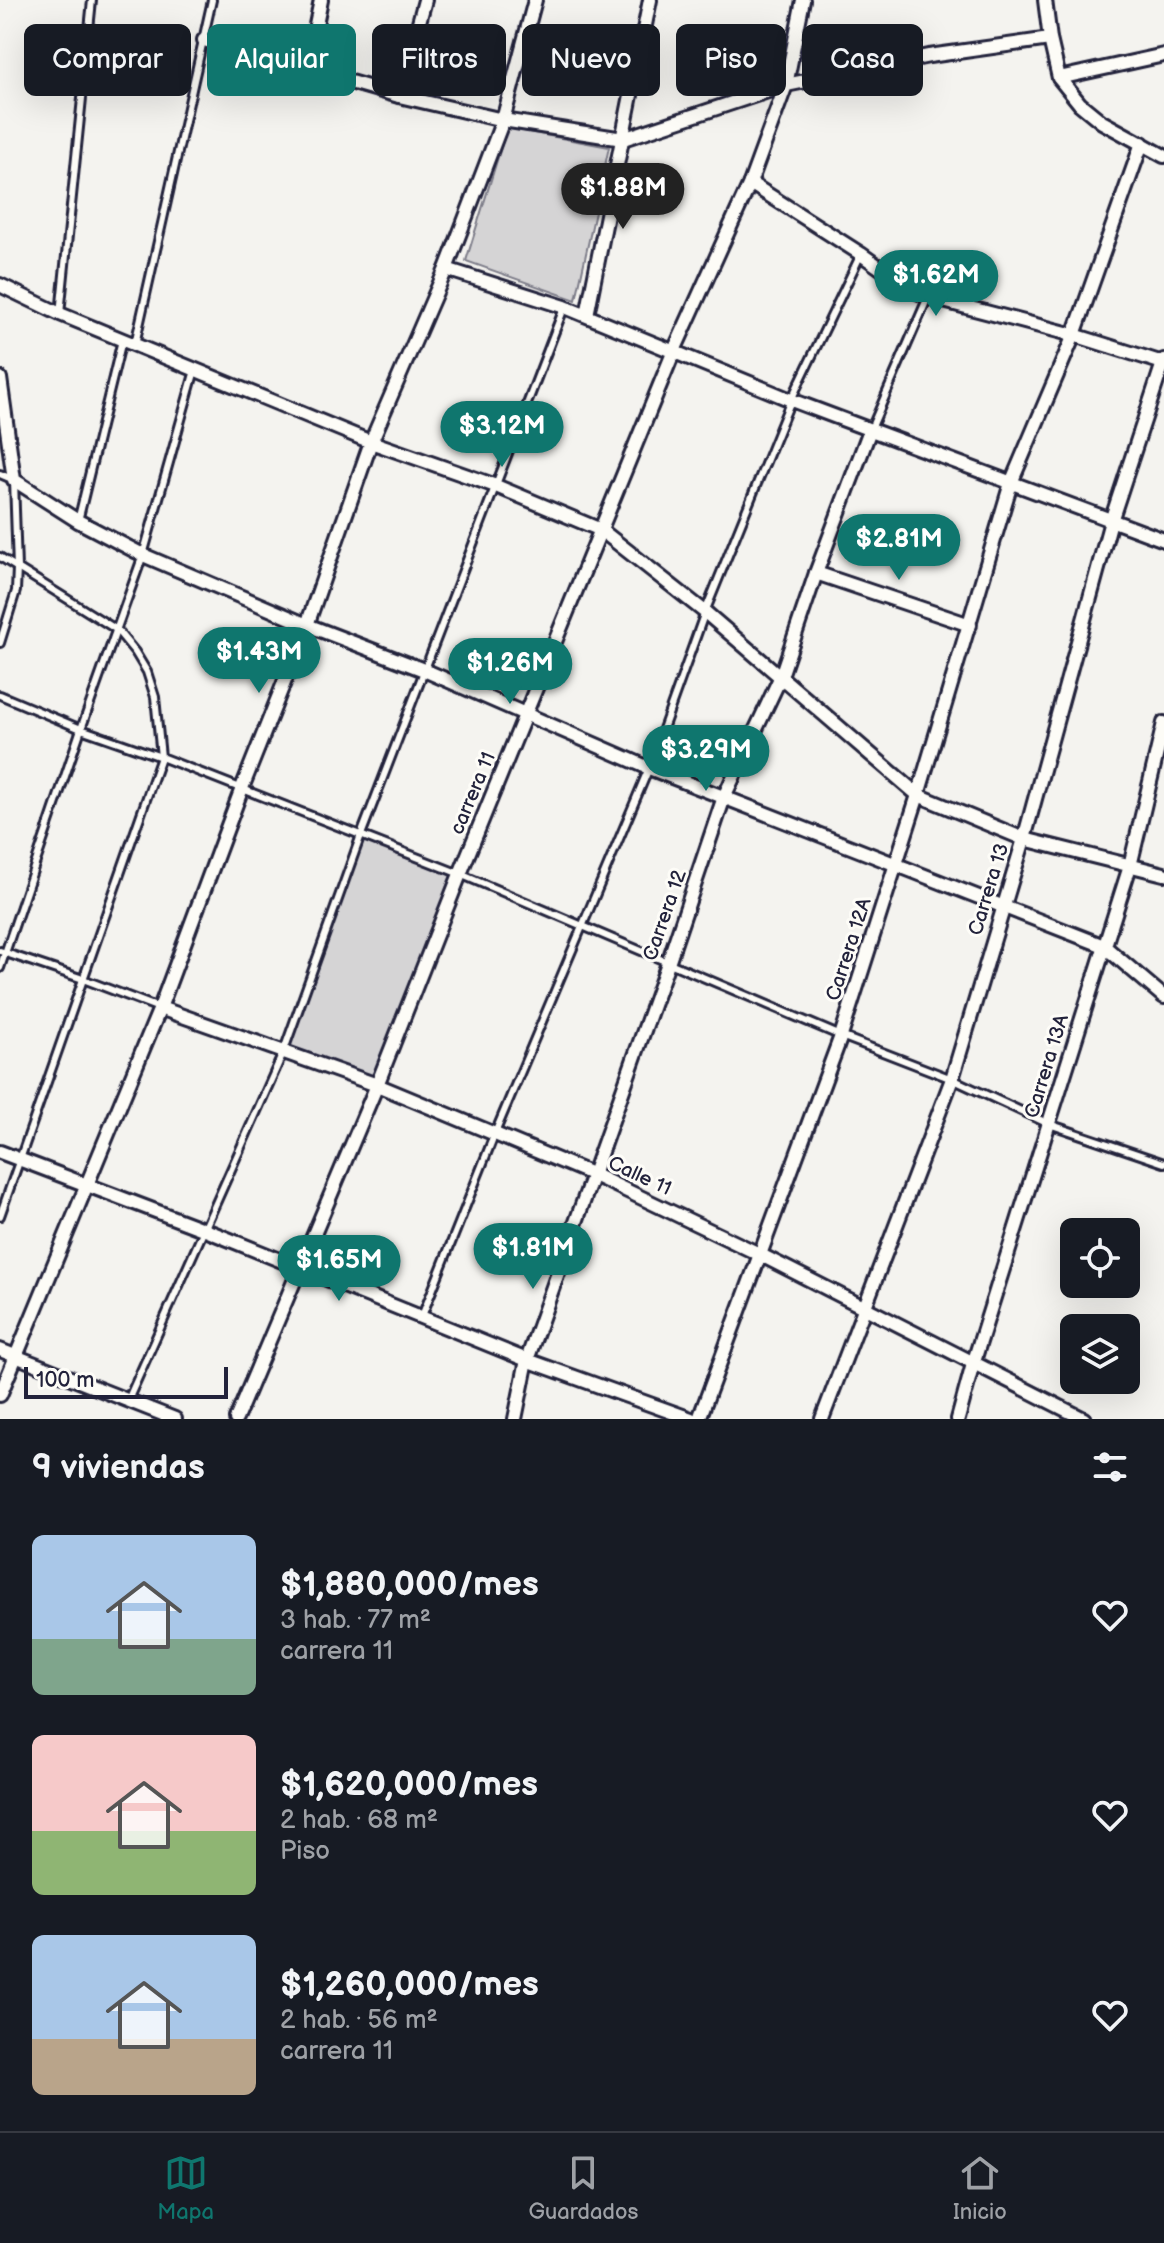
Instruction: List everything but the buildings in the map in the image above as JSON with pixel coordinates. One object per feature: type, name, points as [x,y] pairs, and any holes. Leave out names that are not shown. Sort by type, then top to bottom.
[{"type":"street","points":[[316,24],[321,0]]},
{"type":"street","points":[[418,24],[425,0]]},
{"type":"street","points":[[0,1395],[160,1008],[307,625],[371,442],[446,269],[503,120],[535,0]]},
{"type":"street","points":[[587,315],[650,0]]},
{"type":"street","name":"carrera 11","points":[[786,85],[803,0]]},
{"type":"street","points":[[1045,0],[1059,78],[1080,104],[1102,122],[1164,156]]},
{"type":"street","points":[[786,85],[929,56],[1050,39]]},
{"type":"street","points":[[1059,78],[1164,55]]},
{"type":"street","points":[[399,96],[503,120],[623,139],[753,96]]},
{"type":"street","name":"carrera 11","points":[[236,1419],[377,1085],[673,353],[750,183],[782,96]]},
{"type":"street","name":"Carrera 12A","points":[[699,1419],[841,1036],[918,795],[1011,483],[1074,335],[1142,143]]},
{"type":"street","points":[[750,183],[907,287],[928,297],[1164,361]]},
{"type":"street","points":[[446,269],[587,315],[791,400],[1164,540]]},
{"type":"street","points":[[0,285],[60,314],[371,442],[496,486],[601,530],[705,612],[918,795],[1024,839],[1164,874]]},
{"type":"street","name":"Carrera 13","points":[[822,1419],[952,1079],[1024,839],[1111,521],[1164,361]]},
{"type":"street","points":[[0,378],[14,480],[78,521],[143,555],[307,625],[424,670],[649,768],[1104,946],[1164,997]]},
{"type":"street","name":"Carrera 12","points":[[515,1419],[527,1360],[724,797],[781,676],[870,430]]},
{"type":"street","points":[[816,573],[970,625]]},
{"type":"street","name":"Carrera 13A","points":[[958,1419],[1130,866],[1164,723]]},
{"type":"street","name":"Calle 11","points":[[160,1008],[377,1085],[594,1175],[759,1254],[1084,1419]]},
{"type":"street","points":[[0,1152],[203,1229],[527,1360],[691,1419]]},
{"type":"street","points":[[0,1350],[175,1419]]},
{"type":"lane","points":[[60,314],[92,0]]},
{"type":"lane","points":[[78,521],[128,342],[212,0]]},
{"type":"lane","points":[[422,1316],[495,1133],[649,768],[705,612],[791,400],[861,254]]},
{"type":"lane","points":[[870,430],[928,297]]},
{"type":"lane","points":[[128,1400],[283,1053],[361,835],[565,307]]},
{"type":"lane","points":[[0,968],[3,952],[143,555],[195,370]]},
{"type":"lane","points":[[0,474],[14,480],[17,568],[16,591],[0,643]]},
{"type":"lane","points":[[0,557],[117,630],[135,652],[147,672],[155,697],[161,757],[0,1216]]},
{"type":"lane","points":[[0,695],[460,874],[841,1036],[952,1079],[1049,1124],[1164,1163]]},
{"type":"lane","points":[[3,952],[160,1008]]},
{"type":"shaded area","points":[[507,128],[609,147],[576,300],[466,261]]},
{"type":"shaded area","points":[[363,840],[456,877],[375,1079],[286,1050]]}]
